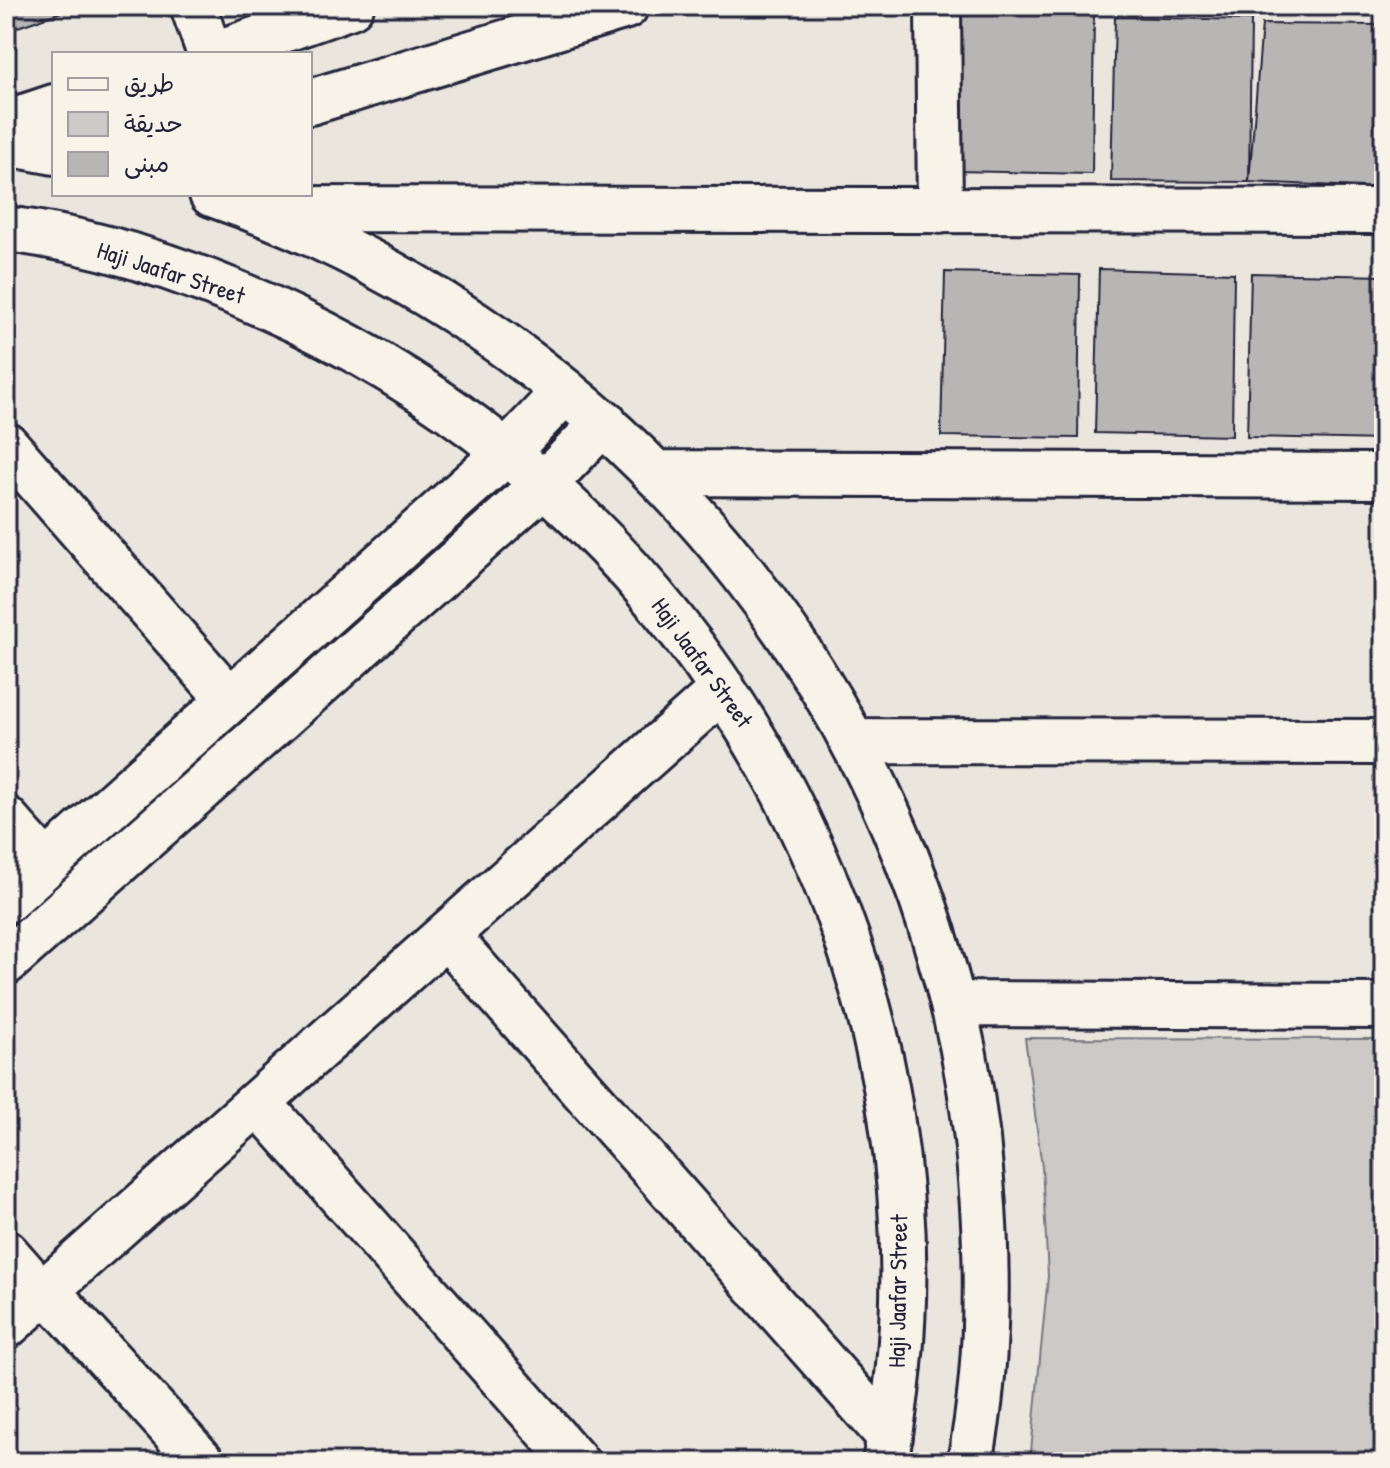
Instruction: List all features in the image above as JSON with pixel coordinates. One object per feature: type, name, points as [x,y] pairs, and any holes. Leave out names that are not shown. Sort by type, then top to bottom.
[{"type":"street","points":[[193,6],[212,52]]},
{"type":"street","points":[[219,52],[351,6]]},
{"type":"street","points":[[312,101],[626,6]]},
{"type":"street","points":[[938,6],[940,211]]},
{"type":"street","points":[[6,123],[52,108]]},
{"type":"street","points":[[6,143],[52,152]]},
{"type":"street","points":[[218,196],[349,250],[439,300],[524,357],[604,422],[656,473],[744,572],[804,655],[853,741],[899,837],[934,934],[953,1004],[978,1134],[986,1236],[985,1338],[970,1462]]},
{"type":"street","points":[[255,209],[1384,211]]},
{"type":"street","name":"Haji Jaafar Street","points":[[6,229],[131,256],[241,293],[345,343],[444,404],[545,483],[620,555],[694,644],[759,742],[812,847],[854,957],[883,1071],[899,1187],[903,1305],[887,1450]]},
{"type":"street","points":[[6,900],[507,452],[565,391]]},
{"type":"street","points":[[6,962],[545,483],[604,422]]},
{"type":"street","points":[[6,445],[230,700]]},
{"type":"street","points":[[656,473],[1384,476]]},
{"type":"street","points":[[6,1326],[723,689]]},
{"type":"street","points":[[853,741],[1384,742]]},
{"type":"street","points":[[6,819],[46,864]]},
{"type":"street","points":[[446,935],[887,1450]]},
{"type":"street","points":[[953,1004],[1384,1006]]},
{"type":"street","points":[[258,1102],[576,1462]]},
{"type":"street","points":[[6,1253],[202,1462]]},
{"type":"green space","points":[[1025,1038],[1384,1039],[1384,1462],[1030,1462],[1048,1276],[1042,1167]]},
{"type":"building","points":[[6,6],[79,6],[6,31]]},
{"type":"building","points":[[958,8],[1094,11],[1092,174],[955,171]]},
{"type":"building","points":[[1115,17],[1251,20],[1249,182],[1111,181]]},
{"type":"building","points":[[1262,24],[1384,25],[1384,188],[1249,182]]},
{"type":"building","points":[[1099,269],[1234,273],[1232,436],[1095,433]]},
{"type":"building","points":[[945,272],[1080,275],[1078,438],[941,436]]},
{"type":"building","points":[[1251,273],[1384,276],[1384,440],[1247,437]]}]
